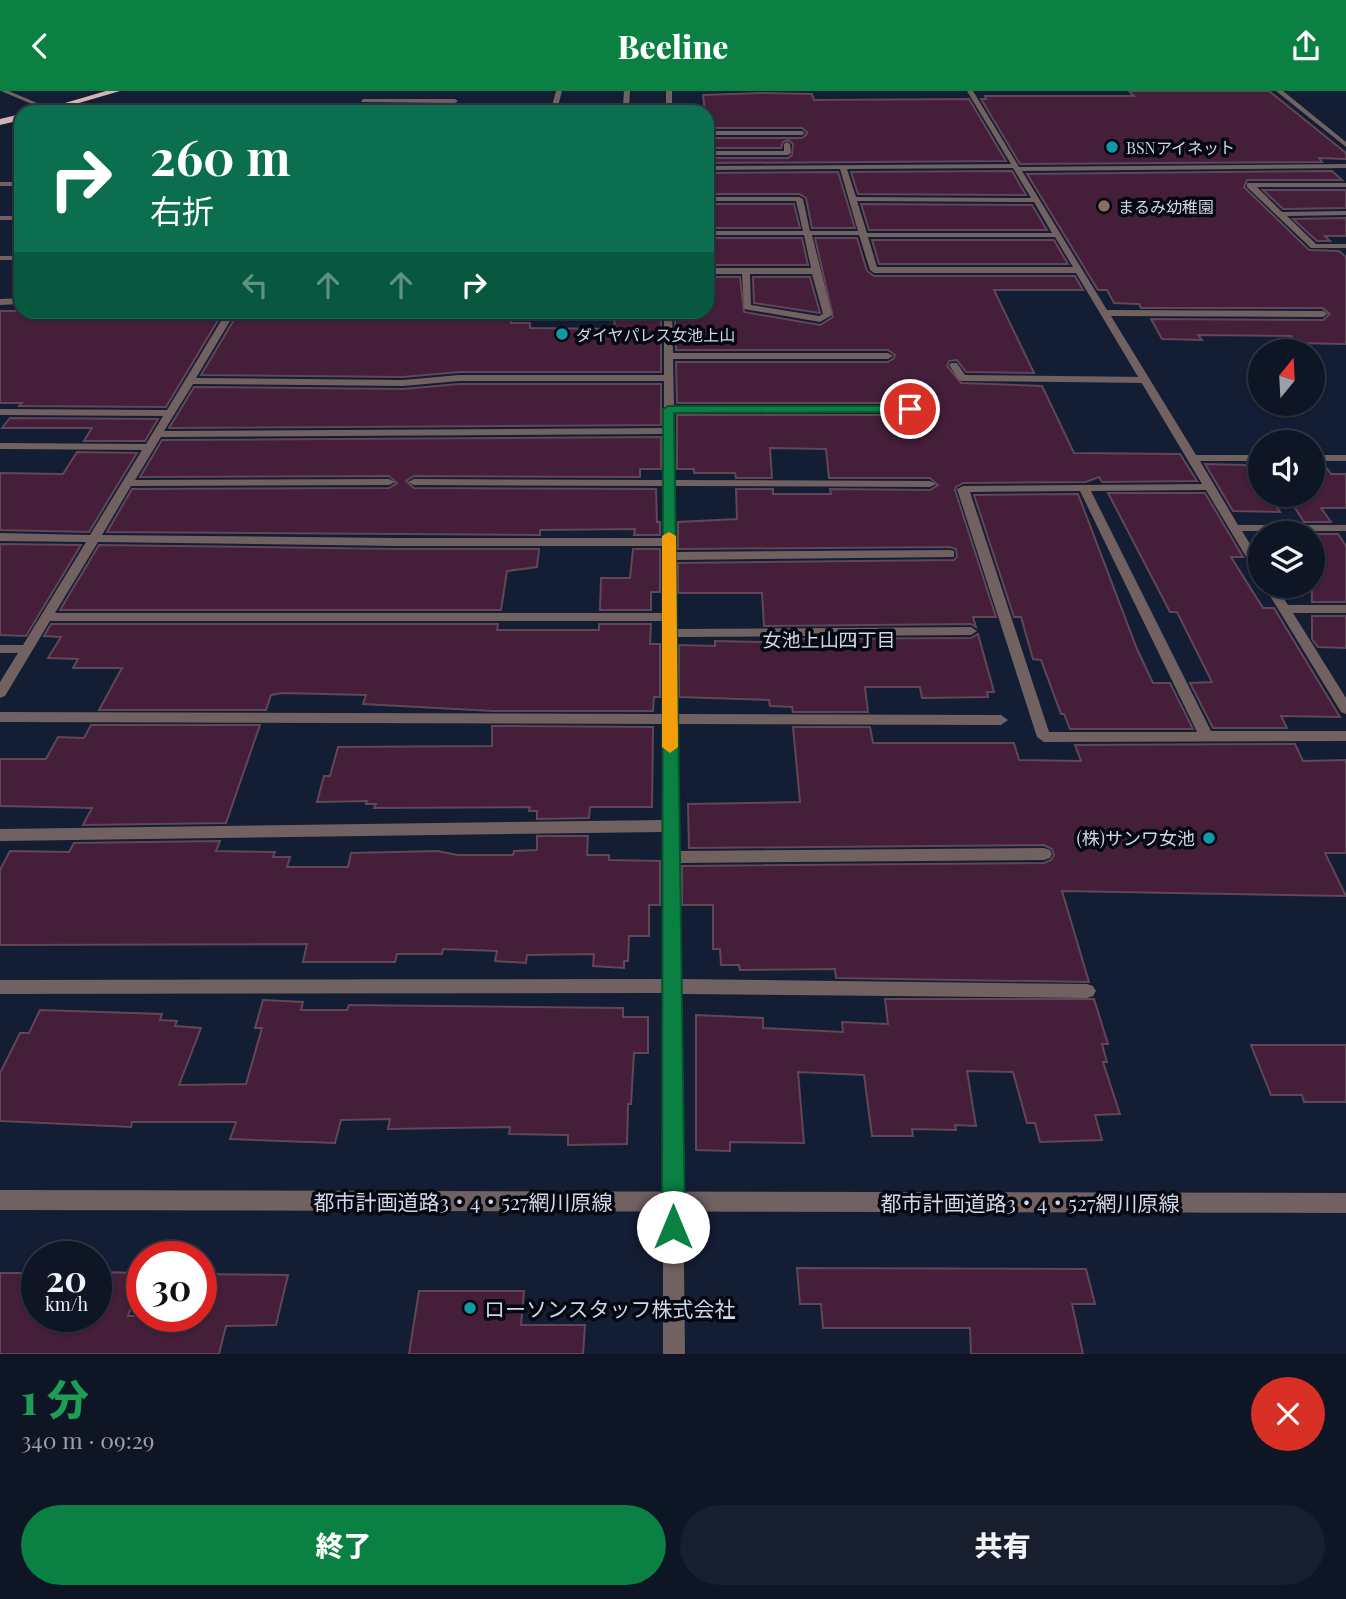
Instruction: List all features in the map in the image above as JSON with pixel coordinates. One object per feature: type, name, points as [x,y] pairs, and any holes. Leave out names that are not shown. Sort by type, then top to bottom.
[{"type":"highway","points":[[65,105],[116,91]]},
{"type":"street","points":[[4,91],[31,105]]},
{"type":"street","points":[[369,91],[360,104],[455,101]]},
{"type":"street","points":[[970,91],[1248,551]]},
{"type":"street","points":[[1279,91],[1346,145]]},
{"type":"street","points":[[714,133],[802,133]]},
{"type":"street","points":[[714,153],[788,153],[787,144]]},
{"type":"street","points":[[714,168],[1346,166]]},
{"type":"street","points":[[843,167],[874,270],[1078,269]]},
{"type":"street","points":[[1346,185],[1250,185],[1314,246],[1346,246]]},
{"type":"street","points":[[714,199],[799,199],[828,315],[820,319],[747,307],[746,271]]},
{"type":"street","points":[[854,199],[1036,200]]},
{"type":"street","points":[[1279,213],[1346,213]]},
{"type":"street","points":[[714,233],[1057,235]]},
{"type":"street","points":[[714,271],[816,271]]},
{"type":"street","points":[[1104,313],[1323,314]]},
{"type":"street","points":[[0,693],[227,319]]},
{"type":"street","points":[[668,319],[674,1354]]},
{"type":"street","points":[[668,356],[888,356]]},
{"type":"street","points":[[954,365],[962,378],[1145,380]]},
{"type":"street","points":[[190,381],[403,383],[459,377],[668,378]]},
{"type":"street","points":[[668,409],[910,409]]},
{"type":"street","points":[[0,412],[171,413]]},
{"type":"street","points":[[158,434],[669,431]]},
{"type":"street","points":[[0,446],[150,447]]},
{"type":"street","points":[[1193,458],[1248,458]]},
{"type":"street","points":[[1325,458],[1346,459]]},
{"type":"street","points":[[128,483],[389,482]]},
{"type":"street","points":[[414,482],[930,484]]},
{"type":"street","points":[[1210,487],[962,489],[1044,737],[1346,736]]},
{"type":"street","points":[[1084,488],[1207,738]]},
{"type":"street","points":[[1234,528],[1346,528]]},
{"type":"street","points":[[0,537],[950,554]]},
{"type":"street","points":[[1278,598],[1345,704]]},
{"type":"street","points":[[1284,608],[1346,609]]},
{"type":"street","points":[[47,617],[669,617]]},
{"type":"street","points":[[670,633],[971,631]]},
{"type":"street","points":[[0,649],[27,649]]},
{"type":"street","points":[[0,717],[1001,720]]},
{"type":"street","points":[[0,835],[671,826]]},
{"type":"street","points":[[671,856],[1044,854]]},
{"type":"street","points":[[0,987],[672,986],[1087,991]]},
{"type":"street","name":"都市計画道路3・4・527網川原線","points":[[0,1200],[1346,1203]]},
{"type":"building","points":[[1129,91],[1269,91],[1346,153],[1346,159],[1319,158],[1322,162],[1020,164],[981,99],[986,99],[985,96],[1134,96]]},
{"type":"building","points":[[812,94],[814,100],[969,99],[1006,161],[714,163],[714,158],[788,158],[792,155],[793,144],[788,140],[783,142],[781,148],[714,148],[714,138],[802,138],[807,132],[802,128],[714,128],[714,105],[704,105],[703,95]]},
{"type":"building","points":[[1012,171],[1026,195],[858,194],[851,172]]},
{"type":"building","points":[[1332,171],[1342,180],[1247,180],[1244,187],[1309,250],[1339,251],[1346,257],[1346,344],[1325,344],[1325,339],[1293,339],[1291,336],[1198,335],[1202,340],[1162,339],[1151,319],[1323,320],[1330,314],[1323,308],[1141,308],[1139,304],[1114,303],[1107,290],[1098,290],[1027,174]]},
{"type":"building","points":[[838,172],[855,228],[812,228],[806,198],[799,194],[714,194],[714,173]]},
{"type":"building","points":[[1263,190],[1346,190],[1346,208],[1283,209]]},
{"type":"building","points":[[714,204],[794,204],[800,228],[714,228]]},
{"type":"building","points":[[861,204],[1032,205],[1047,230],[869,230]]},
{"type":"building","points":[[1346,218],[1346,236],[1325,236],[1330,241],[1317,241],[1293,219]]},
{"type":"building","points":[[714,238],[802,238],[808,265],[714,265]]},
{"type":"building","points":[[815,238],[857,238],[867,271],[874,276],[1075,276],[1083,290],[994,290],[1034,373],[966,372],[957,360],[949,361],[947,366],[961,383],[1042,386],[1074,453],[1180,454],[1197,481],[1102,482],[1099,477],[1086,482],[963,483],[956,487],[996,617],[973,617],[976,627],[971,624],[764,626],[762,593],[678,593],[678,563],[954,560],[957,557],[956,549],[950,547],[678,549],[678,522],[737,519],[736,489],[773,489],[773,494],[831,494],[830,489],[930,490],[938,485],[930,478],[829,478],[826,449],[770,448],[772,478],[736,478],[735,473],[694,473],[694,469],[677,469],[677,415],[910,415],[917,410],[910,403],[677,403],[676,362],[888,362],[895,355],[888,350],[676,350],[675,319],[714,319],[714,277],[740,277],[744,312],[820,325],[833,317]]},
{"type":"building","points":[[872,240],[1054,240],[1068,264],[879,264]]},
{"type":"building","points":[[753,277],[810,277],[820,313],[754,303]]},
{"type":"building","points":[[0,311],[14,311],[14,319],[219,319],[166,407],[19,406],[22,403],[0,403]]},
{"type":"building","points":[[234,319],[512,319],[511,323],[530,323],[530,328],[614,329],[615,319],[661,319],[661,372],[459,372],[403,377],[201,375]]},
{"type":"building","points":[[459,384],[661,384],[661,425],[169,428],[194,387],[403,389]]},
{"type":"building","points":[[10,418],[158,419],[145,441],[84,441],[92,428],[2,428]]},
{"type":"building","points":[[661,437],[661,469],[640,469],[640,477],[414,476],[406,481],[414,488],[656,489],[660,535],[634,535],[635,529],[540,530],[540,535],[107,532],[132,489],[389,488],[397,483],[389,476],[140,477],[162,440]]},
{"type":"building","points":[[77,452],[137,453],[89,532],[0,530],[0,473],[63,474]]},
{"type":"building","points":[[1205,464],[1245,465],[1248,468],[1248,507],[1277,507],[1280,512],[1233,511]]},
{"type":"building","points":[[1325,465],[1331,474],[1346,474],[1346,508],[1321,508],[1331,522],[1303,521],[1295,507],[1325,507]]},
{"type":"building","points":[[1108,493],[1205,493],[1243,557],[1231,557],[1248,584],[1248,598],[1257,598],[1263,608],[1274,608],[1340,717],[1281,716],[1287,728],[1213,728],[1190,683],[1212,682],[1177,612],[1170,612]]},
{"type":"building","points":[[1078,494],[1137,649],[1153,683],[1170,683],[1193,729],[1070,729],[1064,714],[1061,714],[1041,660],[1033,659],[1021,617],[1014,617],[974,495]]},
{"type":"building","points":[[1325,534],[1338,534],[1346,546],[1346,602],[1312,602],[1312,598],[1325,598]]},
{"type":"building","points":[[0,544],[81,545],[26,636],[0,635]]},
{"type":"building","points":[[99,545],[539,549],[537,567],[507,571],[501,610],[60,610]]},
{"type":"building","points":[[633,549],[660,549],[660,592],[651,592],[651,610],[600,610],[601,578],[630,578]]},
{"type":"building","points":[[1312,616],[1346,616],[1346,648],[1318,647],[1312,639]]},
{"type":"building","points":[[51,624],[498,624],[497,630],[599,630],[599,624],[651,624],[650,644],[660,644],[660,697],[654,697],[653,711],[493,711],[363,704],[366,695],[282,693],[271,695],[266,710],[99,710],[122,668],[73,668],[78,659],[48,658],[61,637],[44,636]]},
{"type":"building","points":[[978,634],[994,692],[987,692],[988,697],[922,698],[920,687],[865,687],[868,712],[793,712],[792,707],[770,706],[769,700],[679,697],[679,645],[715,646],[715,641],[765,642],[765,639],[971,638]]},
{"type":"building","points":[[91,725],[260,725],[226,823],[83,825],[92,808],[0,806],[0,759],[46,759],[58,737],[84,738]]},
{"type":"building","points":[[492,726],[653,727],[652,807],[590,807],[589,818],[537,819],[537,811],[529,811],[530,807],[374,808],[376,804],[366,804],[367,801],[317,802],[324,776],[330,776],[338,747],[492,746]]},
{"type":"building","points":[[793,727],[870,727],[873,743],[1014,743],[1019,760],[1081,761],[1075,745],[1295,744],[1303,761],[1346,760],[1346,853],[1325,853],[1346,896],[1062,891],[1089,982],[836,978],[835,969],[740,970],[739,965],[721,965],[720,949],[713,949],[713,905],[682,905],[682,866],[1044,863],[1054,855],[1052,849],[1044,845],[689,848],[688,804],[800,802]]},
{"type":"building","points":[[537,836],[588,836],[587,855],[609,855],[609,860],[660,861],[660,905],[649,905],[649,936],[629,936],[628,961],[624,961],[624,968],[593,966],[594,954],[527,955],[526,963],[495,961],[497,951],[443,949],[442,954],[397,954],[395,962],[303,962],[307,944],[0,945],[0,870],[10,851],[69,852],[74,843],[220,841],[216,851],[275,852],[273,857],[290,857],[287,867],[348,867],[351,853],[437,851],[458,855],[513,855],[514,851],[537,850]]},
{"type":"building","points":[[885,999],[1094,999],[1108,1044],[1102,1044],[1107,1062],[1103,1062],[1120,1114],[1095,1115],[1102,1140],[1040,1142],[1035,1123],[1027,1123],[1013,1072],[967,1071],[976,1126],[955,1125],[956,1130],[912,1129],[913,1136],[872,1136],[864,1075],[798,1072],[804,1143],[730,1142],[730,1151],[696,1150],[696,1015],[763,1018],[763,1028],[843,1032],[842,1022],[888,1024]]},
{"type":"building","points":[[263,1000],[303,1002],[301,1010],[347,1010],[349,1005],[623,1008],[623,1017],[648,1017],[648,1053],[634,1053],[627,1144],[568,1145],[568,1135],[509,1134],[510,1127],[388,1129],[390,1119],[341,1120],[335,1143],[230,1139],[236,1122],[132,1122],[131,1127],[0,1121],[0,1073],[20,1033],[29,1033],[40,1010],[162,1014],[160,1020],[177,1021],[175,1026],[201,1028],[179,1085],[246,1084],[262,1028],[255,1028]]},
{"type":"building","points":[[1251,1045],[1346,1045],[1346,1102],[1304,1102],[1302,1095],[1271,1095]]},
{"type":"building","points":[[797,1268],[1086,1269],[1095,1304],[1072,1304],[1083,1354],[971,1354],[970,1328],[823,1328],[821,1304],[800,1304]]},
{"type":"building","points":[[112,1272],[126,1273],[126,1332],[217,1332],[217,1274],[288,1275],[276,1325],[226,1326],[219,1354],[0,1354],[0,1273],[21,1273],[21,1332],[112,1332]]},
{"type":"building","name":"ローソンスタッフ株式会社","points":[[419,1291],[524,1291],[521,1325],[585,1325],[583,1354],[409,1354]]},
{"type":"waterway","points":[[1315,299],[1346,332]]},
{"type":"slow traffic","points":[[669,536],[670,747]]},
{"type":"place","name":"BSNアイネット","points":[[1112,147]]},
{"type":"place","name":"まるみ幼稚園","points":[[1104,206]]},
{"type":"place","name":"ダイヤパレス女池上山","points":[[562,334]]},
{"type":"place","name":"(株)サンワ女池","points":[[1209,838]]},
{"type":"place","name":"ローソンスタッフ株式会社","points":[[470,1308]]},
{"type":"district","name":"女池上山四丁目","points":[[829,639]]},
{"type":"route","points":[[673,1227],[668,409],[910,409]]}]
